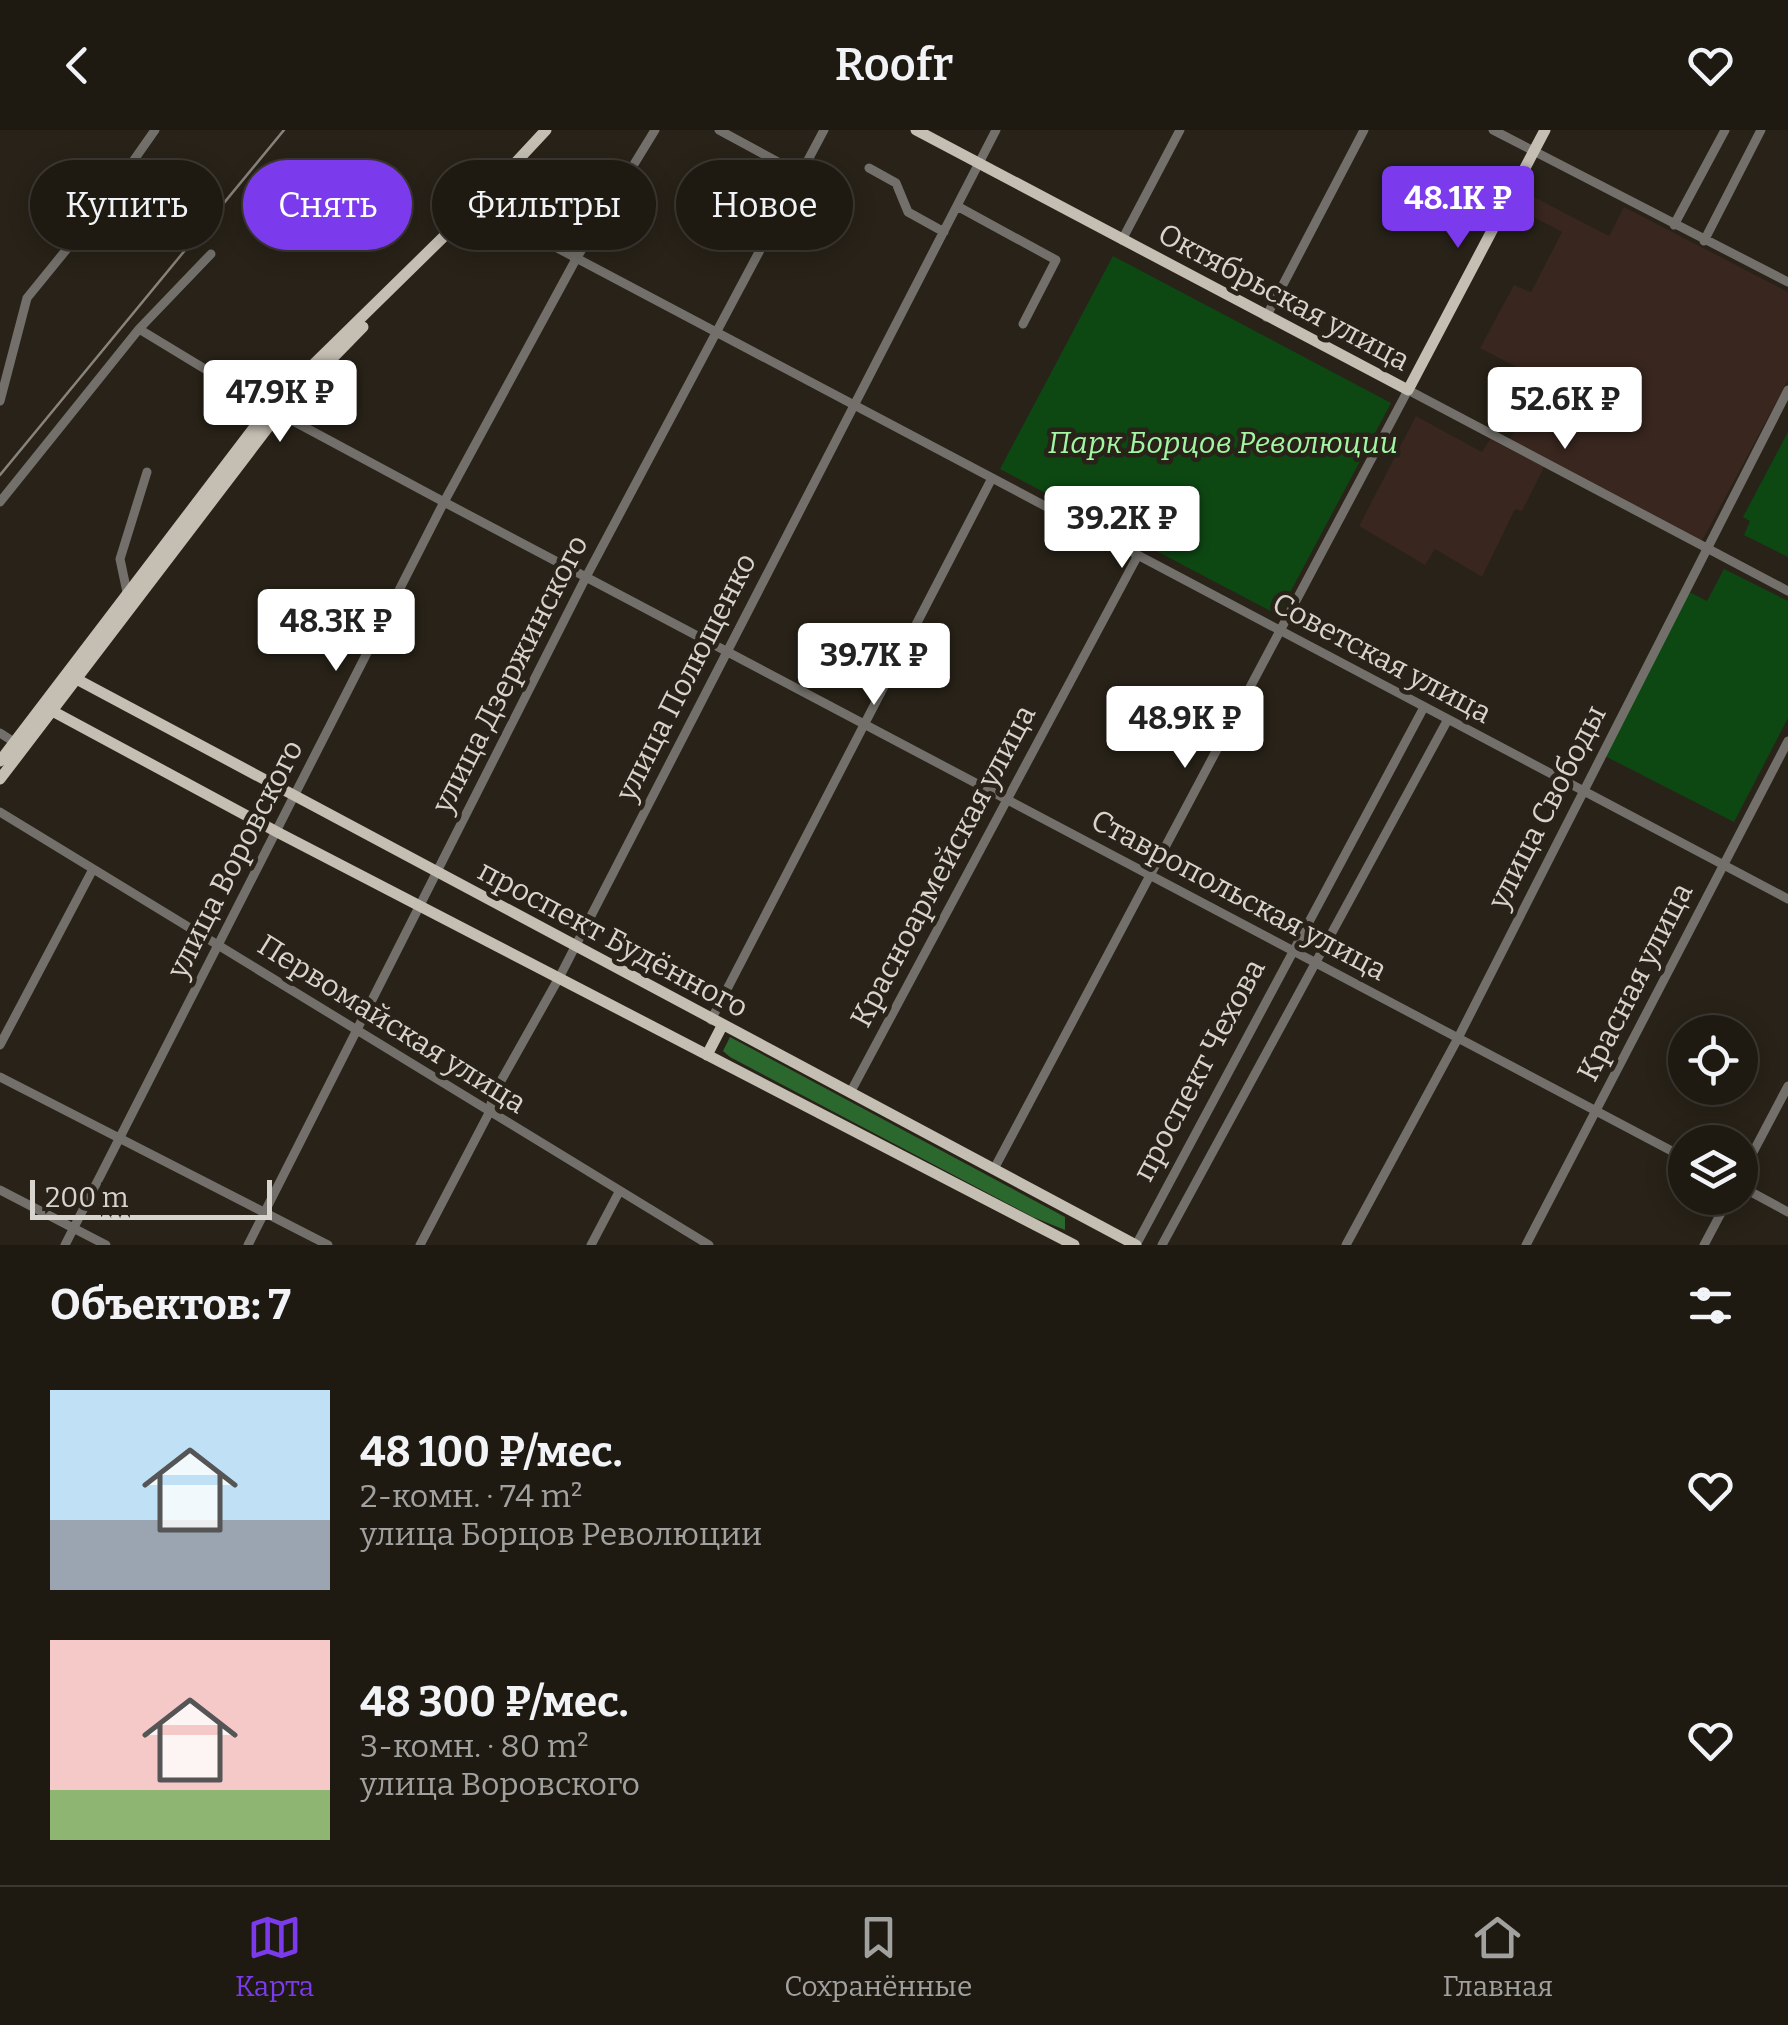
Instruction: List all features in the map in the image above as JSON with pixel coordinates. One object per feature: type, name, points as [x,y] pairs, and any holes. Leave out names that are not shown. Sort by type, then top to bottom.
[{"type":"main road","points":[[519,160],[546,130]]},
{"type":"main road","name":"Октябрьская улица","points":[[916,130],[1408,390]]},
{"type":"main road","points":[[1408,390],[1545,130]]},
{"type":"main road","points":[[72,677],[127,592],[274,410],[434,250]]},
{"type":"main road","points":[[0,779],[48,708],[274,410]]},
{"type":"main road","name":"проспект Будённого","points":[[72,677],[295,800],[1136,1245]]},
{"type":"main road","points":[[0,761],[48,708]]},
{"type":"main road","name":"проспект Будённого","points":[[48,708],[276,832],[1074,1245]]},
{"type":"main road","points":[[707,1055],[716,1023]]},
{"type":"street","points":[[0,402],[27,298],[101,207],[156,130]]},
{"type":"street","name":"улица Воровского","points":[[65,1245],[444,502],[576,259],[655,130]]},
{"type":"street","points":[[719,130],[774,160]]},
{"type":"street","name":"улица Дзержинского","points":[[808,160],[824,130]]},
{"type":"street","name":"улица Полющенко","points":[[420,1245],[489,1113],[493,1095],[560,976],[996,130]]},
{"type":"street","points":[[1122,240],[1180,130]]},
{"type":"street","points":[[1266,317],[1364,130]]},
{"type":"street","points":[[1493,130],[1788,282]]},
{"type":"street","points":[[1674,224],[1725,130]]},
{"type":"street","points":[[1704,241],[1761,130]]},
{"type":"street","points":[[869,168],[896,184],[908,212],[944,232]]},
{"type":"street","points":[[958,206],[1056,260],[1023,324]]},
{"type":"street","name":"Советская улица","points":[[559,250],[1788,900]]},
{"type":"street","name":"улица Дзержинского","points":[[248,1245],[586,577],[759,250]]},
{"type":"street","points":[[0,502],[138,329],[211,254]]},
{"type":"street","name":"Ставропольская улица","points":[[138,329],[274,410],[444,502],[1668,1149]]},
{"type":"street","points":[[994,1169],[1282,634],[1408,390]]},
{"type":"street","name":"Октябрьская улица","points":[[1408,390],[1788,591]]},
{"type":"street","name":"улица Свободы","points":[[1346,1245],[1457,1040],[1704,547],[1788,390]]},
{"type":"street","points":[[127,592],[120,559],[147,472]]},
{"type":"street","points":[[716,1023],[991,480]]},
{"type":"street","name":"Красноармейская улица","points":[[850,1093],[1138,557]]},
{"type":"street","name":"проспект Чехова","points":[[1136,1245],[1290,951],[1423,709]]},
{"type":"street","name":"проспект Чехова","points":[[1162,1245],[1447,721]]},
{"type":"street","points":[[0,734],[14,742]]},
{"type":"street","name":"Красная улица","points":[[1526,1245],[1788,741]]},
{"type":"street","name":"Первомайская улица","points":[[0,812],[709,1245]]},
{"type":"street","points":[[0,1044],[92,871]]},
{"type":"street","points":[[0,1077],[328,1245]]},
{"type":"street","points":[[1758,1143],[1788,1086]]},
{"type":"street","points":[[0,1190],[106,1245]]},
{"type":"street","points":[[591,1245],[619,1192]]},
{"type":"street","points":[[1758,1196],[1788,1212]]},
{"type":"street","points":[[1704,1245],[1720,1215]]},
{"type":"shaded area","points":[[1532,196],[1609,236],[1624,207],[1788,292],[1788,380],[1702,541],[1509,440],[1541,380],[1480,348],[1514,285],[1531,292],[1562,232],[1524,212]]},
{"type":"shaded area","points":[[1416,416],[1482,452],[1490,439],[1544,467],[1522,511],[1515,509],[1482,577],[1435,549],[1425,565],[1359,526]]},
{"type":"green space","name":"Парк Борцов Революции","points":[[1113,256],[1391,403],[1278,615],[1000,469]]},
{"type":"green space","points":[[1788,432],[1788,557],[1744,535],[1750,521],[1743,517]]},
{"type":"green space","points":[[1724,569],[1788,601],[1788,718],[1734,822],[1603,755],[1687,591],[1707,601]]},
{"type":"green space","points":[[730,1037],[1065,1217],[1065,1230],[1033,1217],[730,1057],[723,1051]]},
{"type":"railway","points":[[0,475],[284,130]]}]
